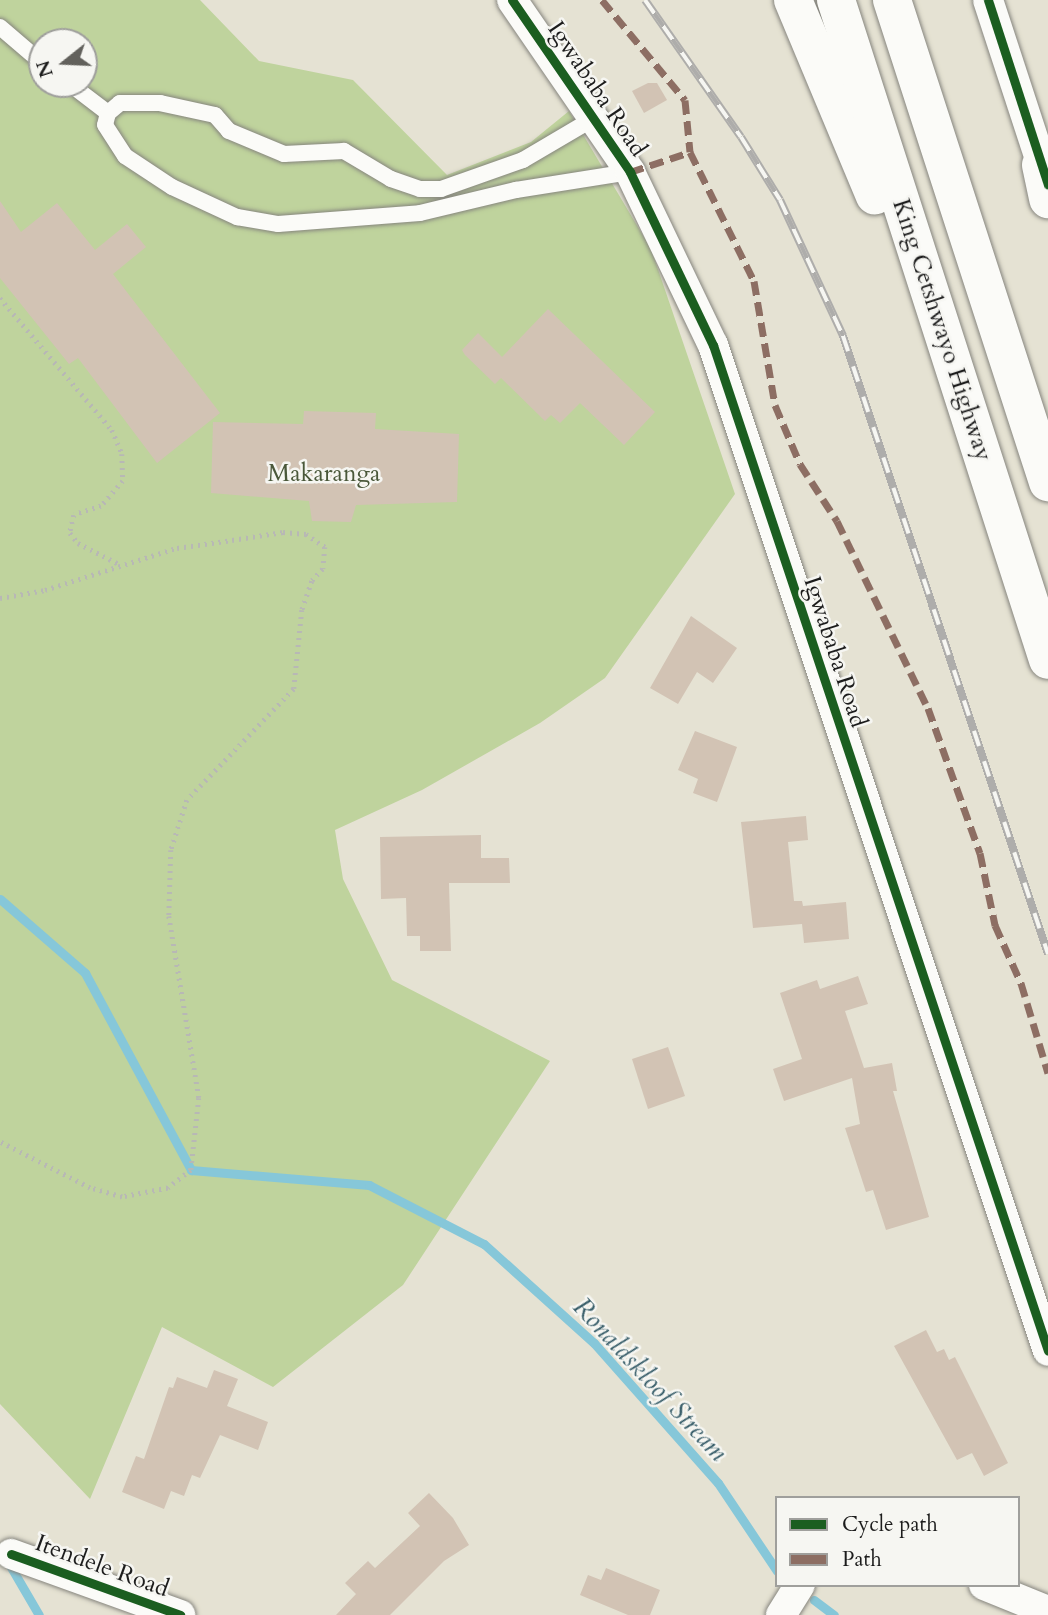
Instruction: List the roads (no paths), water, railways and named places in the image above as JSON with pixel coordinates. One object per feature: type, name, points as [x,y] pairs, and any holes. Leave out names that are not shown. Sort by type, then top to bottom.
[{"type":"highway","points":[[793,0],[986,466]]},
{"type":"highway","name":"King Cetshwayo Highway","points":[[836,0],[1048,660]]},
{"type":"highway","points":[[892,0],[1048,481]]},
{"type":"street","name":"Igwababa Road","points":[[512,0],[596,117],[630,172],[732,395],[1048,1351]]},
{"type":"street","points":[[988,0],[1046,183]]},
{"type":"street","name":"Itendele Road","points":[[11,1554],[180,1615]]},
{"type":"street","points":[[782,1615],[799,1587]]},
{"type":"street","points":[[989,1587],[1048,1611]]},
{"type":"lane","points":[[0,27],[28,51]]},
{"type":"lane","points":[[88,98],[108,113]]},
{"type":"lane","points":[[108,113],[120,103],[133,101],[215,115],[229,131],[284,154],[344,151],[391,179],[419,189],[441,189],[523,160],[596,117]]},
{"type":"lane","points":[[108,113],[109,136],[125,156],[172,187],[237,217],[278,224],[445,208],[516,190],[630,172]]},
{"type":"lane","points":[[441,189],[445,208]]},
{"type":"waterway","name":"Ronaldskloof Stream","points":[[0,899],[85,973],[191,1170],[369,1185],[484,1244],[594,1343],[718,1483],[775,1568]]},
{"type":"waterway","points":[[8,1562],[39,1615]]},
{"type":"waterway","name":"Ronaldskloof Stream","points":[[814,1600],[834,1615]]},
{"type":"railway","points":[[645,0],[741,137],[780,200],[843,336],[1048,954]]},
{"type":"park label","name":"Makaranga","points":[[324,474]]}]
